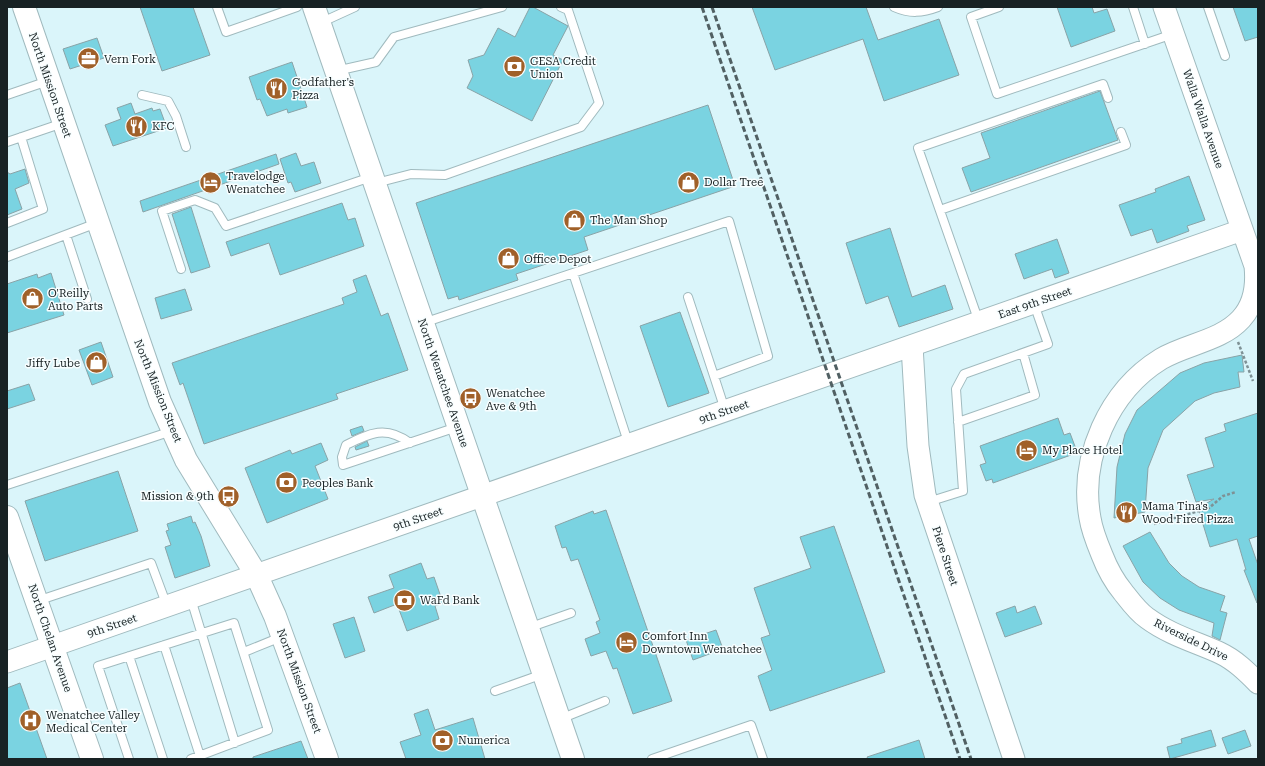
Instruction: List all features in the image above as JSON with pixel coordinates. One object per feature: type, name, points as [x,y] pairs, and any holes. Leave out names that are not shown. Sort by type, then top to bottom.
[{"type":"main road","name":"North Mission Street","points":[[24,7],[137,338],[172,430],[186,460],[257,576],[283,636],[327,759]]},
{"type":"main road","name":"North Wenatchee Avenue","points":[[316,15],[573,759]]},
{"type":"main road","name":"North Chelan Avenue","points":[[7,517],[92,759]]},
{"type":"street","name":"Walla Walla Avenue","points":[[1164,7],[1242,230]]},
{"type":"street","name":"East 9th Street","points":[[828,376],[1242,230]]},
{"type":"street","name":"Riverside Drive","points":[[1242,230],[1255,266],[1256,280],[1253,298],[1249,308],[1242,319],[1230,328],[1198,344],[1176,351],[1160,359],[1141,374],[1120,398],[1103,425],[1096,444],[1090,471],[1088,497],[1090,518],[1096,541],[1107,566],[1122,591],[1146,618],[1168,632],[1222,654],[1240,666],[1258,683]]},
{"type":"street","name":"Piere Street","points":[[912,346],[920,469],[927,503],[1014,759]]},
{"type":"street","name":"9th Street","points":[[7,662],[828,376]]},
{"type":"lane","points":[[218,7],[226,32],[297,7]]},
{"type":"lane","points":[[316,15],[355,7]]},
{"type":"lane","points":[[336,71],[376,62],[394,37],[502,7]]},
{"type":"lane","points":[[181,269],[162,211],[196,200],[215,208],[226,226],[373,181],[411,174],[445,175],[581,127],[599,103],[568,10],[562,7]]},
{"type":"lane","points":[[894,7],[917,13],[938,7]]},
{"type":"lane","points":[[999,7],[971,17],[997,94],[1173,34]]},
{"type":"lane","points":[[1132,7],[1145,44]]},
{"type":"lane","points":[[1208,7],[1225,56]]},
{"type":"lane","points":[[7,95],[48,80]]},
{"type":"lane","points":[[979,323],[918,148],[1104,84],[1108,98]]},
{"type":"lane","points":[[142,95],[168,101],[176,116],[186,147]]},
{"type":"lane","points":[[7,142],[63,123]]},
{"type":"lane","points":[[940,210],[1126,145],[1121,132]]},
{"type":"lane","points":[[7,223],[43,209],[21,137]]},
{"type":"lane","points":[[422,323],[728,221],[768,356],[714,376]]},
{"type":"lane","points":[[7,257],[97,223]]},
{"type":"lane","points":[[66,235],[87,299]]},
{"type":"lane","points":[[573,273],[629,445]]},
{"type":"lane","points":[[688,297],[725,412]]},
{"type":"lane","points":[[927,503],[963,491],[956,389],[964,374],[1048,344],[1034,304]]},
{"type":"lane","points":[[958,422],[1035,395],[1023,353]]},
{"type":"lane","points":[[410,443],[398,434],[386,432],[364,436],[346,445],[342,457],[343,465],[410,443],[458,426]]},
{"type":"lane","points":[[7,485],[172,430]]},
{"type":"lane","points":[[37,601],[151,562],[167,607]]},
{"type":"lane","points":[[191,599],[235,743]]},
{"type":"lane","points":[[528,629],[571,613]]},
{"type":"lane","points":[[129,759],[98,666],[234,623],[268,730],[191,759]]},
{"type":"lane","points":[[244,652],[283,636]]},
{"type":"lane","points":[[164,645],[200,756]]},
{"type":"lane","points":[[129,656],[163,759]]},
{"type":"lane","points":[[495,691],[543,674]]},
{"type":"lane","points":[[559,719],[605,702]]},
{"type":"lane","points":[[652,759],[751,725],[763,759]]},
{"type":"path","points":[[1237,340],[1253,381]]},
{"type":"path","points":[[1154,524],[1209,508],[1223,496],[1236,492]]},
{"type":"building","points":[[140,7],[193,7],[210,55],[162,71]]},
{"type":"building","name":"GESA Credit Union","points":[[530,7],[533,7],[568,26],[553,55],[563,60],[532,121],[467,88],[473,76],[468,60],[484,55],[498,28],[515,37]]},
{"type":"building","points":[[752,7],[866,7],[878,40],[939,19],[959,75],[884,101],[863,39],[775,70]]},
{"type":"building","points":[[1057,7],[1092,7],[1094,13],[1107,9],[1115,31],[1071,47]]},
{"type":"building","points":[[1233,7],[1258,7],[1258,37],[1245,41]]},
{"type":"building","points":[[97,38],[104,58],[70,69],[63,49]]},
{"type":"building","name":"Godfather's Pizza","points":[[292,62],[307,107],[288,113],[287,109],[267,116],[260,99],[257,100],[249,77]]},
{"type":"building","points":[[1100,91],[1118,140],[971,192],[962,168],[990,158],[981,133]]},
{"type":"building","name":"KFC","points":[[131,103],[135,114],[152,108],[153,111],[160,109],[167,128],[113,146],[105,125],[121,119],[117,108]]},
{"type":"building","points":[[708,105],[735,186],[584,237],[588,250],[516,274],[518,280],[459,300],[458,296],[448,299],[416,203]]},
{"type":"building","points":[[296,153],[301,166],[314,162],[321,183],[295,192],[291,182],[288,183],[280,159]]},
{"type":"building","name":"Travelodge Wenatchee","points":[[276,154],[279,164],[143,212],[140,201]]},
{"type":"building","points":[[25,169],[29,183],[15,189],[22,209],[7,215],[7,172],[10,174]]},
{"type":"building","points":[[1189,176],[1205,220],[1187,226],[1189,231],[1157,243],[1152,229],[1131,236],[1119,205],[1156,192],[1155,189]]},
{"type":"building","points":[[342,203],[348,220],[355,218],[364,246],[280,275],[269,243],[231,256],[226,242]]},
{"type":"building","points":[[191,207],[210,267],[191,273],[172,214]]},
{"type":"building","points":[[890,228],[912,297],[945,285],[953,309],[899,327],[888,296],[866,304],[846,243]]},
{"type":"building","points":[[1057,239],[1069,273],[1055,278],[1052,269],[1024,279],[1015,254]]},
{"type":"building","name":"O'Reilly Auto Parts","points":[[51,273],[64,315],[7,333],[7,284],[37,274],[38,278]]},
{"type":"building","points":[[366,275],[381,316],[388,313],[408,370],[336,394],[338,399],[204,444],[183,383],[180,385],[172,363],[344,304],[342,298],[357,292],[353,280]]},
{"type":"building","points":[[185,289],[192,310],[161,319],[155,298]]},
{"type":"building","points":[[680,312],[709,393],[668,407],[640,326]]},
{"type":"building","name":"Jiffy Lube","points":[[101,342],[113,377],[92,385],[79,350]]},
{"type":"building","points":[[1242,355],[1244,372],[1238,372],[1240,387],[1214,393],[1195,401],[1163,430],[1148,468],[1145,512],[1114,518],[1117,467],[1125,434],[1137,410],[1180,373],[1204,363]]},
{"type":"building","points":[[29,384],[35,400],[7,409],[7,391]]},
{"type":"building","points":[[1258,413],[1258,536],[1249,539],[1258,565],[1257,603],[1244,570],[1246,570],[1237,539],[1210,547],[1198,508],[1214,499],[1196,502],[1187,475],[1214,467],[1205,438],[1226,431],[1224,424]]},
{"type":"building","name":"My Place Hotel","points":[[1058,418],[1064,435],[1070,433],[1076,449],[1070,451],[1071,455],[993,483],[992,479],[986,481],[980,465],[986,463],[980,446]]},
{"type":"building","points":[[362,426],[364,431],[352,436],[350,430]]},
{"type":"building","points":[[367,441],[369,446],[356,450],[355,447]]},
{"type":"building","name":"Peoples Bank","points":[[321,443],[328,460],[315,466],[328,499],[267,523],[245,468],[290,450],[292,454]]},
{"type":"building","points":[[118,471],[138,531],[45,561],[25,501]]},
{"type":"building","name":"Comfort Inn Downtown Wenatchee","points":[[606,510],[672,701],[633,714],[617,668],[613,669],[606,651],[591,656],[585,639],[600,633],[596,622],[600,620],[578,559],[571,561],[566,547],[562,548],[555,526],[593,511],[594,514]]},
{"type":"building","points":[[191,516],[193,523],[195,522],[201,536],[210,566],[175,578],[165,547],[171,545],[166,531],[169,530],[167,524]]},
{"type":"building","points":[[834,526],[885,672],[770,711],[758,676],[772,670],[761,638],[770,635],[754,588],[811,568],[800,537]]},
{"type":"building","points":[[1150,532],[1169,563],[1182,576],[1199,587],[1225,596],[1220,611],[1227,613],[1220,640],[1212,636],[1214,623],[1179,610],[1160,598],[1143,582],[1123,546]]},
{"type":"building","name":"WaFd Bank","points":[[421,563],[427,579],[434,577],[443,603],[435,606],[439,619],[407,631],[397,604],[374,613],[368,597],[394,588],[389,575]]},
{"type":"building","points":[[1015,606],[1017,613],[1035,606],[1042,624],[1005,637],[996,613]]},
{"type":"building","points":[[354,617],[365,651],[345,658],[333,624]]},
{"type":"building","points":[[716,630],[723,649],[693,660],[686,640]]},
{"type":"building","points":[[20,683],[47,759],[7,759],[7,688]]},
{"type":"building","name":"Numerica","points":[[428,709],[435,730],[473,718],[485,759],[406,759],[400,742],[421,735],[414,714]]},
{"type":"building","points":[[1211,730],[1216,746],[1170,759],[1167,747],[1182,743],[1181,739]]},
{"type":"building","points":[[1245,730],[1251,746],[1228,754],[1222,738]]},
{"type":"building","points":[[919,740],[925,759],[868,759],[867,757]]},
{"type":"building","points":[[301,741],[308,759],[253,759],[253,757]]},
{"type":"railway","points":[[702,7],[960,759]]},
{"type":"railway","points":[[712,7],[971,759]]},
{"type":"place","name":"Vern Fork","points":[[89,59]]},
{"type":"place","name":"GESA Credit Union","points":[[515,67]]},
{"type":"place","name":"Godfather's Pizza","points":[[277,88]]},
{"type":"place","name":"KFC","points":[[136,126]]},
{"type":"place","name":"Travelodge Wenatchee","points":[[211,182]]},
{"type":"place","name":"Dollar Tree","points":[[688,182]]},
{"type":"place","name":"The Man Shop","points":[[575,220]]},
{"type":"place","name":"Office Depot","points":[[508,259]]},
{"type":"place","name":"O'Reilly Auto Parts","points":[[33,299]]},
{"type":"place","name":"Jiffy Lube","points":[[96,363]]},
{"type":"place","name":"Wenatchee Ave & 9th","points":[[470,399]]},
{"type":"place","name":"My Place Hotel","points":[[1027,450]]},
{"type":"place","name":"Peoples Bank","points":[[286,483]]},
{"type":"place","name":"Mission & 9th","points":[[229,496]]},
{"type":"place","name":"Mama Tina's Wood Fired Pizza","points":[[1126,512]]},
{"type":"place","name":"WaFd Bank","points":[[405,600]]},
{"type":"place","name":"Comfort Inn Downtown Wenatchee","points":[[627,642]]},
{"type":"place","name":"Wenatchee Valley Medical Center","points":[[30,721]]},
{"type":"place","name":"Numerica","points":[[443,740]]}]
